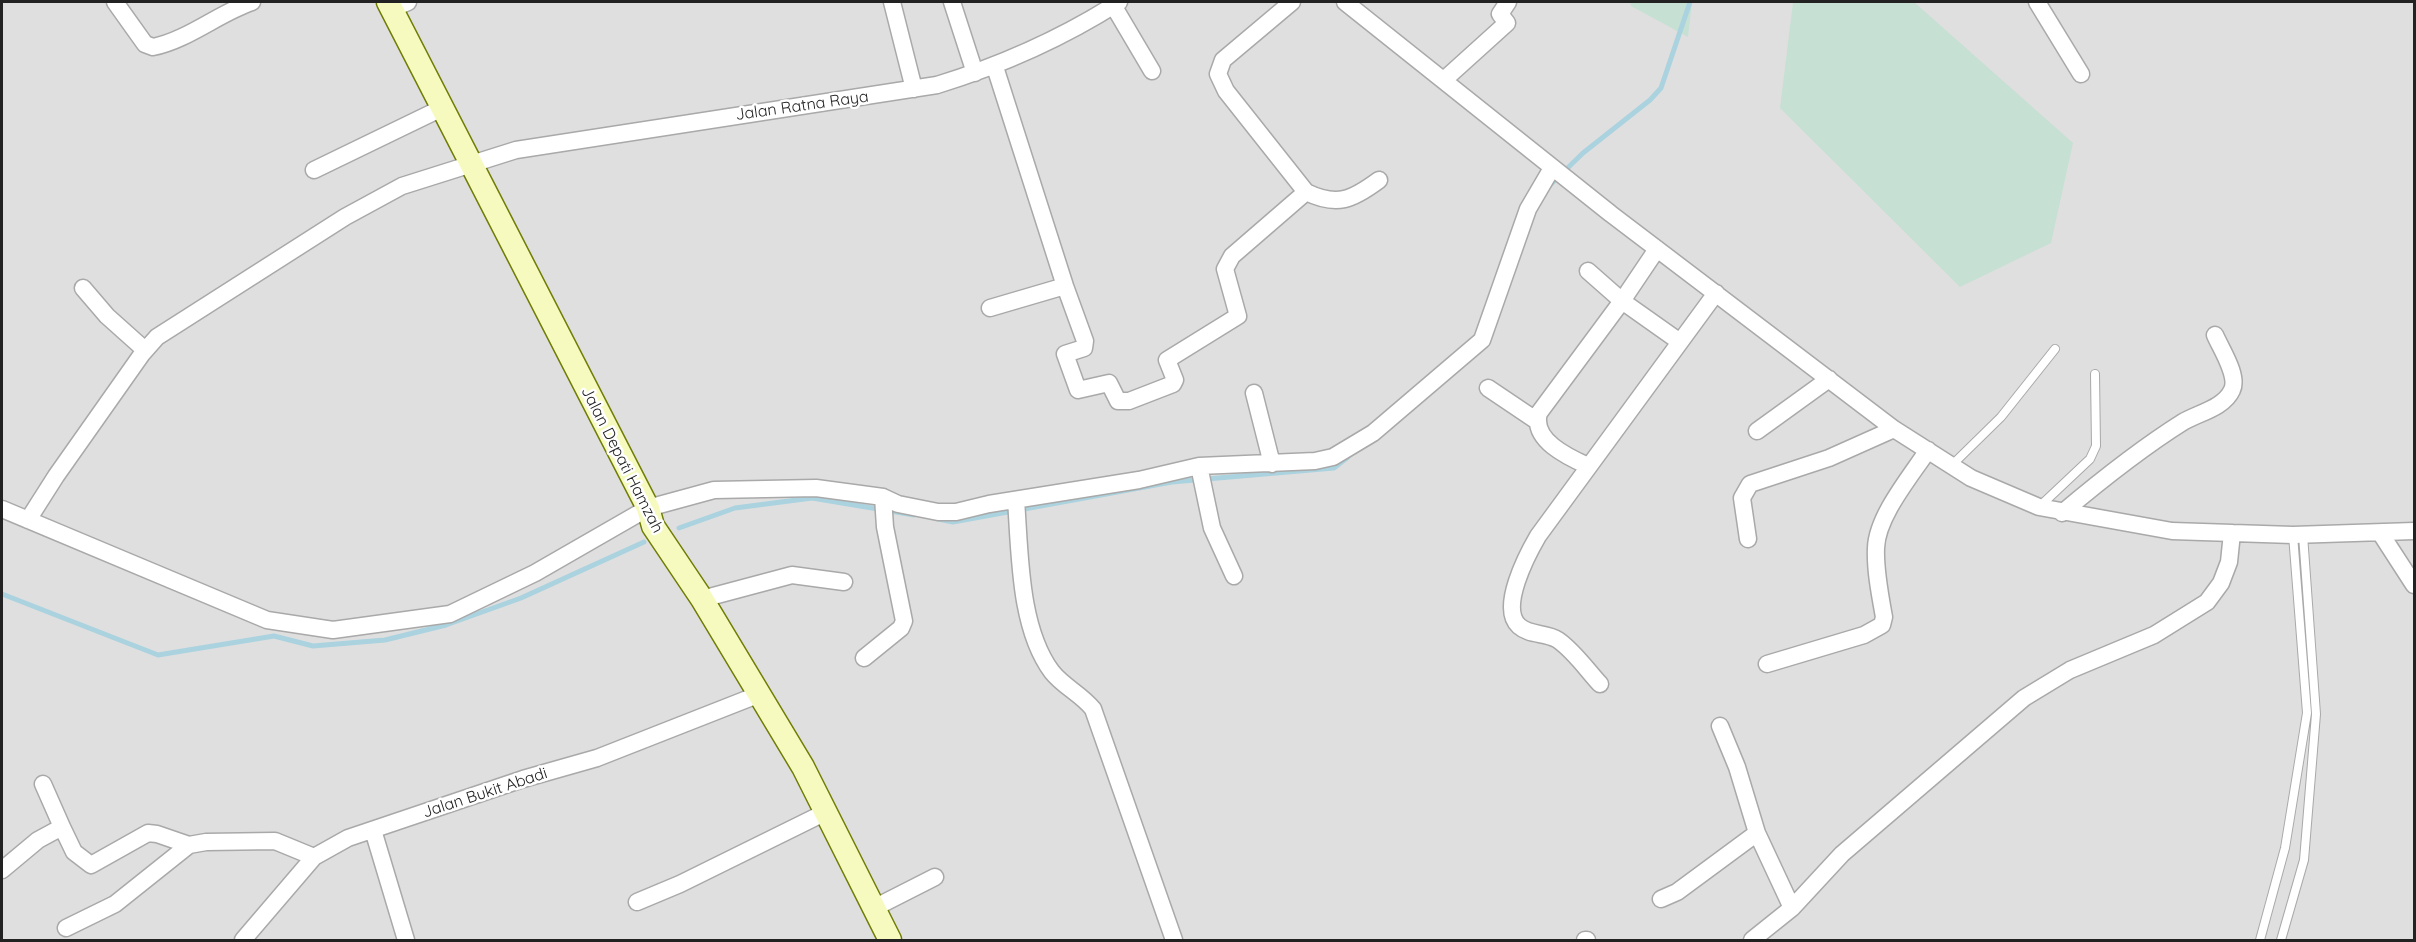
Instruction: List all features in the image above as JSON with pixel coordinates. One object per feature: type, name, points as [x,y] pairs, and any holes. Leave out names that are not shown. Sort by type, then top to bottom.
[{"type":"main road","name":"Jalan Depati Hamzah","points":[[395,4],[442,108],[648,508],[653,526],[702,599],[760,694],[826,812],[890,940]]},
{"type":"street","points":[[115,2],[145,44],[153,47],[200,26],[230,9],[252,2]]},
{"type":"street","points":[[892,2],[914,89]]},
{"type":"street","points":[[952,2],[975,73]]},
{"type":"street","points":[[1292,2],[1223,60],[1218,74],[1226,91],[1306,192],[1322,200],[1335,201],[1355,197],[1379,180]]},
{"type":"street","points":[[1345,2],[1657,249],[1894,429],[1971,478],[2038,507],[2172,531],[2298,535],[2381,534],[2415,531]]},
{"type":"street","points":[[1445,79],[1507,23],[1500,14],[1508,2]]},
{"type":"street","points":[[2037,2],[2081,74]]},
{"type":"street","points":[[1116,3],[1152,72]]},
{"type":"street","name":"Jalan Ratna Raya","points":[[28,520],[56,476],[146,350],[172,327],[345,217],[402,186],[516,150],[914,89],[995,67],[1054,40],[1116,3]]},
{"type":"street","points":[[995,67],[1065,286],[1085,341],[1083,348],[1065,354],[1078,390],[1109,383],[1118,401],[1129,401],[1173,384],[1175,380],[1167,360],[1238,316],[1225,269],[1232,256],[1306,192]]},
{"type":"street","points":[[314,170],[442,108]]},
{"type":"street","points":[[2,509],[267,620],[333,630],[394,624],[450,614],[535,573],[648,508],[714,490],[816,488],[938,512],[956,512],[1016,504],[1139,480],[1315,461],[1333,457],[1373,433],[1482,340],[1528,208],[1556,171]]},
{"type":"street","points":[[1588,466],[1556,448],[1539,430],[1537,421],[1539,413],[1622,301],[1657,249]]},
{"type":"street","points":[[1588,271],[1622,301],[1680,342]]},
{"type":"street","points":[[990,308],[1065,286]]},
{"type":"street","points":[[83,288],[107,316],[146,350]]},
{"type":"street","points":[[1600,684],[1558,640],[1530,633],[1519,626],[1513,617],[1511,607],[1531,548],[1588,466],[1716,293]]},
{"type":"street","points":[[2062,513],[2098,482],[2184,422],[2227,398],[2233,389],[2234,380],[2215,334]]},
{"type":"street","points":[[1757,431],[1829,379]]},
{"type":"street","points":[[1488,388],[1537,421]]},
{"type":"street","points":[[1254,393],[1272,464]]},
{"type":"street","points":[[1748,539],[1742,498],[1750,484],[1829,458],[1894,429]]},
{"type":"street","points":[[1767,664],[1864,635],[1882,625],[1884,617],[1876,547],[1879,533],[1902,489],[1928,450]]},
{"type":"street","points":[[1201,472],[1212,528],[1234,576]]},
{"type":"street","points":[[864,658],[901,628],[904,621],[885,527],[883,502]]},
{"type":"street","points":[[1016,504],[1027,614],[1036,644],[1050,670],[1063,685],[1086,700],[1093,709],[1174,940]]},
{"type":"street","points":[[1752,940],[1792,908],[1842,854],[2024,698],[2070,670],[2154,635],[2207,602],[2221,583],[2229,562],[2232,533]]},
{"type":"street","points":[[2381,534],[2415,585]]},
{"type":"street","points":[[702,599],[792,575],[844,582]]},
{"type":"street","name":"Jalan Bukit Abadi","points":[[243,940],[314,857],[348,838],[523,779],[597,758],[760,694]]},
{"type":"street","points":[[1720,726],[1730,745],[1757,832],[1792,908]]},
{"type":"street","points":[[43,784],[74,852],[91,865],[148,833],[189,845]]},
{"type":"street","points":[[637,902],[680,884],[826,812]]},
{"type":"street","points":[[2,870],[38,840],[62,827]]},
{"type":"street","points":[[373,830],[406,940]]},
{"type":"street","points":[[1661,899],[1677,892],[1757,832]]},
{"type":"street","points":[[66,928],[115,904],[189,845],[206,842],[275,841],[314,857]]},
{"type":"street","points":[[874,908],[935,878]]},
{"type":"lane","points":[[1952,465],[2001,417],[2055,350]]},
{"type":"lane","points":[[2038,507],[2090,459],[2096,446],[2095,374]]},
{"type":"lane","points":[[2260,940],[2286,848],[2307,713],[2298,535]]},
{"type":"lane","points":[[2281,940],[2304,860],[2316,714],[2298,535]]},
{"type":"shaded area","points":[[2,2],[2414,2],[2414,940],[2,940]]},
{"type":"green space","points":[[1630,2],[1692,2],[1688,37],[1631,6]]},
{"type":"green space","points":[[1793,2],[1914,2],[2073,143],[2051,243],[1960,287],[1780,108]]},
{"type":"waterway","points":[[1549,186],[1583,153],[1650,100],[1661,88],[1690,2]]},
{"type":"waterway","points":[[938,519],[953,522],[1172,482],[1334,468],[1348,457]]},
{"type":"waterway","points":[[679,528],[735,508],[812,498],[914,515]]},
{"type":"waterway","points":[[2,594],[158,655],[274,636],[313,646],[385,640],[446,625],[521,598],[644,542]]}]
